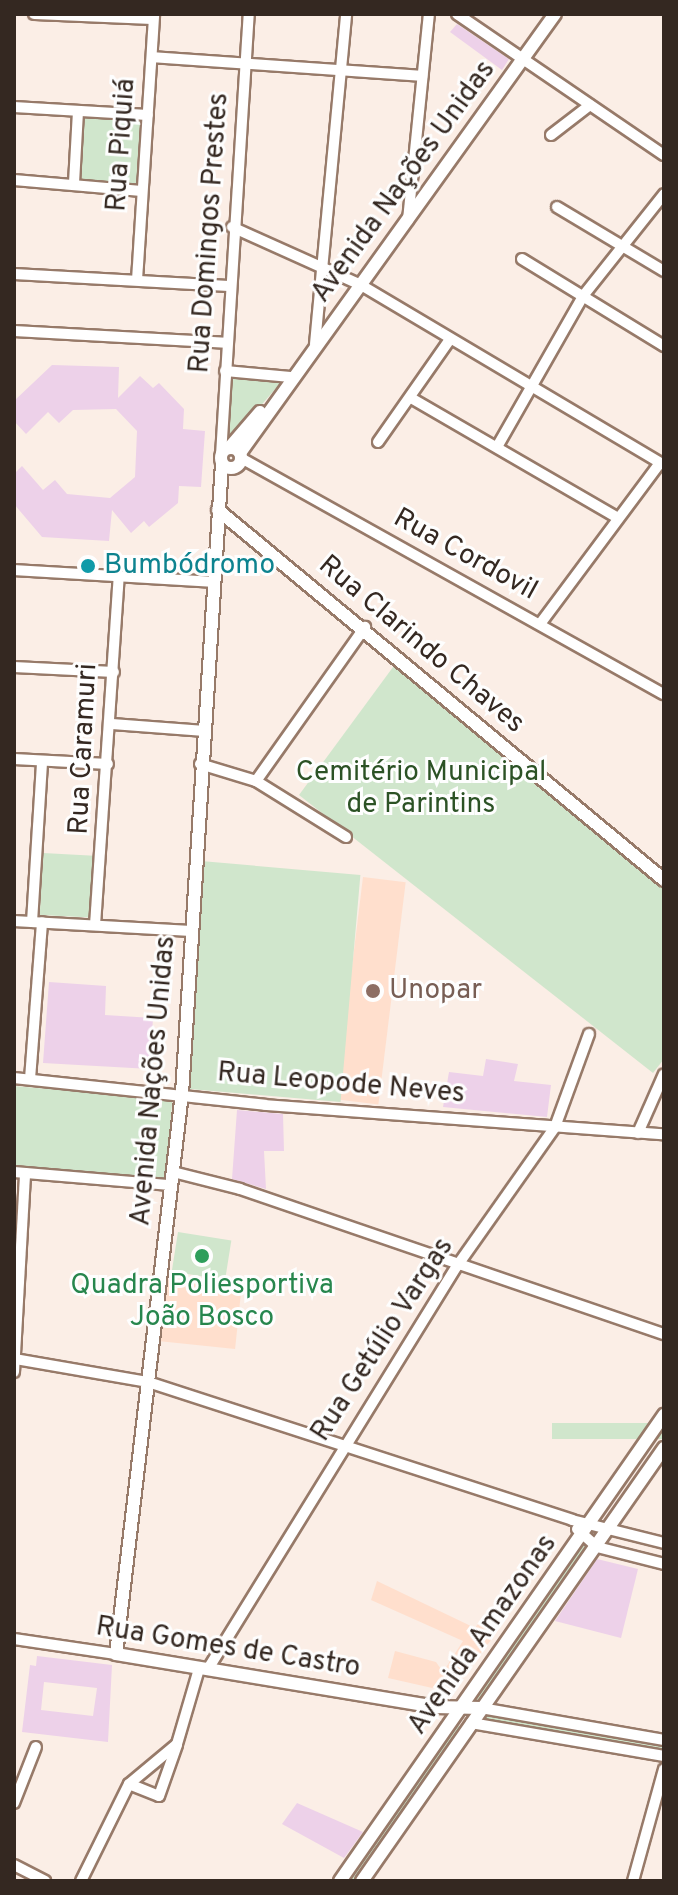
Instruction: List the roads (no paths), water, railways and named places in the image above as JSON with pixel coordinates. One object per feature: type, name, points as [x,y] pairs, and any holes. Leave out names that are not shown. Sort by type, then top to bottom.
[{"type":"street","points":[[34,14],[153,16]]},
{"type":"street","name":"Rua Domingos Prestes","points":[[232,457],[225,371],[226,343],[249,14]]},
{"type":"street","points":[[315,344],[346,14]]},
{"type":"street","points":[[408,222],[429,14]]},
{"type":"street","points":[[457,14],[664,155]]},
{"type":"street","name":"Avenida Nações Unidas","points":[[116,1654],[182,1093],[218,510],[232,457],[408,222],[555,14]]},
{"type":"street","name":"Rua Piquiá","points":[[137,280],[153,16]]},
{"type":"street","points":[[152,57],[245,61],[422,76]]},
{"type":"street","points":[[551,135],[590,105]]},
{"type":"street","points":[[14,107],[148,115]]},
{"type":"street","points":[[74,183],[78,111]]},
{"type":"street","points":[[14,180],[142,191]]},
{"type":"street","points":[[497,447],[583,296],[664,194]]},
{"type":"street","points":[[557,207],[664,271]]},
{"type":"street","points":[[232,227],[361,285],[662,464],[540,624]]},
{"type":"street","points":[[522,259],[664,346]]},
{"type":"street","points":[[14,274],[229,286]]},
{"type":"street","points":[[14,331],[226,343]]},
{"type":"street","points":[[378,442],[450,339]]},
{"type":"street","points":[[225,371],[291,377]]},
{"type":"street","points":[[411,398],[618,518]]},
{"type":"street","name":"Rua Cordovil","points":[[232,457],[664,694]]},
{"type":"street","name":"Rua Clarindo Chaves","points":[[218,510],[365,627],[664,880]]},
{"type":"street","points":[[14,570],[215,582]]},
{"type":"street","name":"Rua Caramuri","points":[[95,925],[112,724],[119,577]]},
{"type":"street","points":[[256,781],[365,627]]},
{"type":"street","points":[[14,667],[114,672]]},
{"type":"street","points":[[112,724],[205,731]]},
{"type":"street","points":[[14,759],[108,764]]},
{"type":"street","points":[[30,1079],[42,761]]},
{"type":"street","points":[[200,764],[256,781],[346,837]]},
{"type":"street","points":[[14,921],[191,931]]},
{"type":"street","name":"Rua Getúlio Vargas","points":[[129,1784],[161,1794],[203,1669],[457,1266],[555,1127],[589,1034]]},
{"type":"street","points":[[638,1133],[661,1092],[664,1074]]},
{"type":"street","name":"Rua Leopode Neves","points":[[14,1078],[664,1134]]},
{"type":"street","points":[[14,1372],[19,1173],[172,1179],[240,1189],[457,1266],[664,1334]]},
{"type":"street","points":[[15,1359],[148,1382],[572,1520],[591,1521],[664,1543]]},
{"type":"street","name":"Avenida Amazonas","points":[[340,1881],[664,1415]]},
{"type":"street","name":"Avenida Amazonas","points":[[362,1881],[664,1448]]},
{"type":"street","points":[[572,1520],[581,1536],[597,1547],[664,1564]]},
{"type":"street","name":"Rua Gomes de Castro","points":[[14,1639],[435,1707],[463,1705],[664,1740]]},
{"type":"street","name":"Rua Gomes de Castro","points":[[435,1707],[454,1719],[471,1723],[664,1756]]},
{"type":"street","points":[[81,1881],[129,1784],[177,1744]]},
{"type":"street","points":[[14,1803],[36,1747]]},
{"type":"street","points":[[633,1881],[664,1769]]},
{"type":"street","points":[[14,1865],[45,1881]]},
{"type":"place","name":"Bumbódromo","points":[[88,566]]},
{"type":"place","name":"Unopar","points":[[373,991]]},
{"type":"place","name":"Quadra Poliesportiva João Bosco","points":[[202,1256]]},
{"type":"park label","name":"Cemitério Municipal de Parintins","points":[[421,789]]}]
